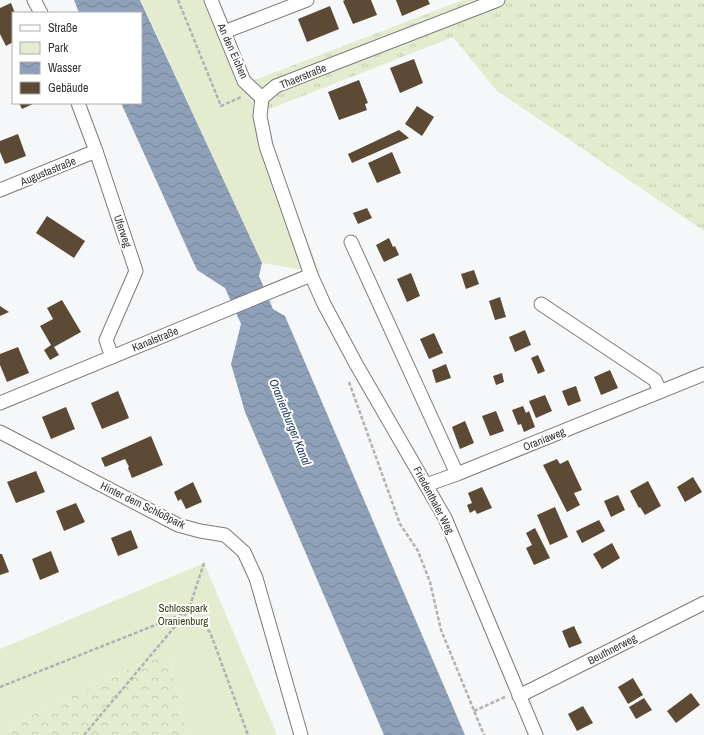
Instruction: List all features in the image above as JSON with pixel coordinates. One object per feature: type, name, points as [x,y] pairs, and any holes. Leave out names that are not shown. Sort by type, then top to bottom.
[{"type":"street","points":[[34,0],[40,12]]},
{"type":"street","name":"An den Eichen","points":[[211,0],[244,81],[262,98]]},
{"type":"street","points":[[224,32],[307,0]]},
{"type":"street","name":"Thaerstraße","points":[[262,98],[276,86],[498,0]]},
{"type":"street","points":[[262,98],[260,116],[266,146],[311,275]]},
{"type":"street","name":"Uferweg","points":[[78,104],[96,151],[136,271],[106,340],[112,357]]},
{"type":"street","name":"Augustastraße","points":[[0,190],[96,151]]},
{"type":"street","points":[[351,242],[457,474]]},
{"type":"street","name":"Kanalstraße","points":[[0,403],[311,275]]},
{"type":"street","name":"Friedenthaler Weg","points":[[311,275],[324,304],[356,364],[445,518],[536,735]]},
{"type":"street","points":[[541,304],[655,380],[660,391]]},
{"type":"street","name":"Oraniaweg","points":[[426,484],[457,474],[704,374]]},
{"type":"street","name":"Hinter dem Schloßpark","points":[[0,432],[178,525],[225,536],[244,552],[256,578],[301,735]]},
{"type":"street","name":"Beuthnerweg","points":[[519,696],[704,603]]},
{"type":"path","points":[[178,0],[221,106]]},
{"type":"path","points":[[347,377],[400,524],[418,551],[430,582],[441,630],[484,735]]},
{"type":"path","points":[[84,735],[188,612],[204,563]]},
{"type":"path","points":[[0,687],[188,612]]},
{"type":"path","points":[[188,612],[210,632],[248,735]]},
{"type":"path","points":[[474,711],[506,696],[519,696]]},
{"type":"green space","points":[[141,0],[218,0],[257,114],[320,273],[262,263]]},
{"type":"green space","points":[[463,0],[704,0],[704,231],[496,90],[453,37],[257,114],[247,83]]},
{"type":"green space","name":"Schlosspark Oranienburg","points":[[204,563],[277,735],[187,735],[167,651],[0,730],[0,649]]},
{"type":"green space","points":[[167,651],[187,735],[0,735],[0,730]]},
{"type":"water","name":"Oranienburger Kanal","points":[[74,0],[140,0],[262,263],[259,276],[273,309],[285,316],[465,735],[384,735],[245,412],[231,364],[241,324],[225,288],[197,270],[121,104],[142,104],[142,12],[79,12]]},
{"type":"building","points":[[371,0],[377,15],[353,24],[343,1]]},
{"type":"building","points":[[396,0],[428,0],[430,4],[402,16]]},
{"type":"building","points":[[11,3],[15,12],[12,12],[12,43],[6,46],[0,34],[0,8]]},
{"type":"building","points":[[330,6],[339,29],[307,42],[298,19]]},
{"type":"building","points":[[414,59],[423,83],[400,93],[390,68]]},
{"type":"building","points":[[359,80],[368,103],[365,104],[367,110],[339,120],[328,92]]},
{"type":"building","points":[[20,104],[33,104],[22,109]]},
{"type":"building","points":[[417,106],[434,117],[422,136],[405,124]]},
{"type":"building","points":[[399,130],[409,138],[352,163],[348,154]]},
{"type":"building","points":[[18,134],[26,156],[5,164],[0,152],[0,141]]},
{"type":"building","points":[[392,152],[401,173],[377,183],[368,163]]},
{"type":"building","points":[[367,208],[372,218],[358,224],[353,213]]},
{"type":"building","points":[[47,216],[85,241],[74,258],[36,233]]},
{"type":"building","points":[[389,238],[399,255],[384,262],[376,245]]},
{"type":"building","points":[[474,270],[479,284],[466,289],[461,274]]},
{"type":"building","points":[[411,273],[420,296],[407,302],[397,279]]},
{"type":"building","points":[[500,297],[506,317],[495,320],[489,301]]},
{"type":"building","points":[[62,300],[81,332],[54,347],[59,355],[50,360],[44,350],[51,345],[40,326],[53,319],[47,308]]},
{"type":"building","points":[[0,306],[9,312],[0,316]]},
{"type":"building","points":[[525,330],[531,345],[515,352],[509,337]]},
{"type":"building","points":[[434,333],[443,353],[429,359],[420,339]]},
{"type":"building","points":[[18,347],[29,373],[7,382],[0,365],[0,354]]},
{"type":"building","points":[[538,355],[545,371],[538,374],[531,358]]},
{"type":"building","points":[[446,364],[451,378],[436,383],[432,370]]},
{"type":"building","points":[[610,370],[618,388],[601,395],[594,377]]},
{"type":"building","points":[[502,373],[504,382],[496,385],[493,376]]},
{"type":"building","points":[[576,386],[581,401],[568,406],[562,391]]},
{"type":"building","points":[[118,391],[129,418],[102,429],[91,403]]},
{"type":"building","points":[[545,395],[552,411],[536,418],[529,401]]},
{"type":"building","points":[[523,406],[526,413],[529,411],[535,427],[524,432],[521,424],[518,425],[512,410]]},
{"type":"building","points":[[66,407],[75,429],[51,439],[42,417]]},
{"type":"building","points":[[496,411],[504,431],[490,436],[482,416]]},
{"type":"building","points":[[465,421],[474,443],[460,449],[452,427]]},
{"type":"building","points":[[151,436],[163,465],[132,478],[125,459],[105,467],[101,458]]},
{"type":"building","points":[[557,459],[560,464],[568,460],[582,490],[574,493],[580,505],[567,512],[543,465]]},
{"type":"building","points":[[36,471],[45,492],[16,503],[7,482]]},
{"type":"building","points":[[693,477],[702,492],[685,502],[677,487]]},
{"type":"building","points":[[648,481],[661,506],[645,515],[640,507],[639,508],[630,491]]},
{"type":"building","points":[[193,482],[202,502],[186,509],[181,499],[178,501],[174,492]]},
{"type":"building","points":[[482,487],[492,508],[477,514],[475,510],[470,513],[467,505],[472,503],[468,493]]},
{"type":"building","points":[[618,495],[625,510],[611,517],[604,501]]},
{"type":"building","points":[[76,503],[85,522],[64,531],[56,511]]},
{"type":"building","points":[[555,507],[568,537],[550,545],[537,515]]},
{"type":"building","points":[[599,520],[605,531],[582,543],[576,531]]},
{"type":"building","points":[[535,528],[550,558],[534,565],[526,548],[532,545],[526,533]]},
{"type":"building","points":[[131,530],[138,548],[118,556],[111,538]]},
{"type":"building","points":[[612,543],[620,558],[602,569],[593,554]]},
{"type":"building","points":[[51,551],[59,572],[40,580],[32,559]]},
{"type":"building","points":[[0,554],[2,554],[9,572],[0,575]]},
{"type":"building","points":[[574,626],[582,643],[569,648],[562,631]]},
{"type":"building","points":[[633,678],[643,695],[628,704],[618,687]]},
{"type":"building","points":[[691,693],[700,705],[676,723],[667,711]]},
{"type":"building","points":[[644,698],[652,710],[636,719],[629,707]]},
{"type":"building","points":[[583,706],[593,723],[577,731],[568,714]]}]
